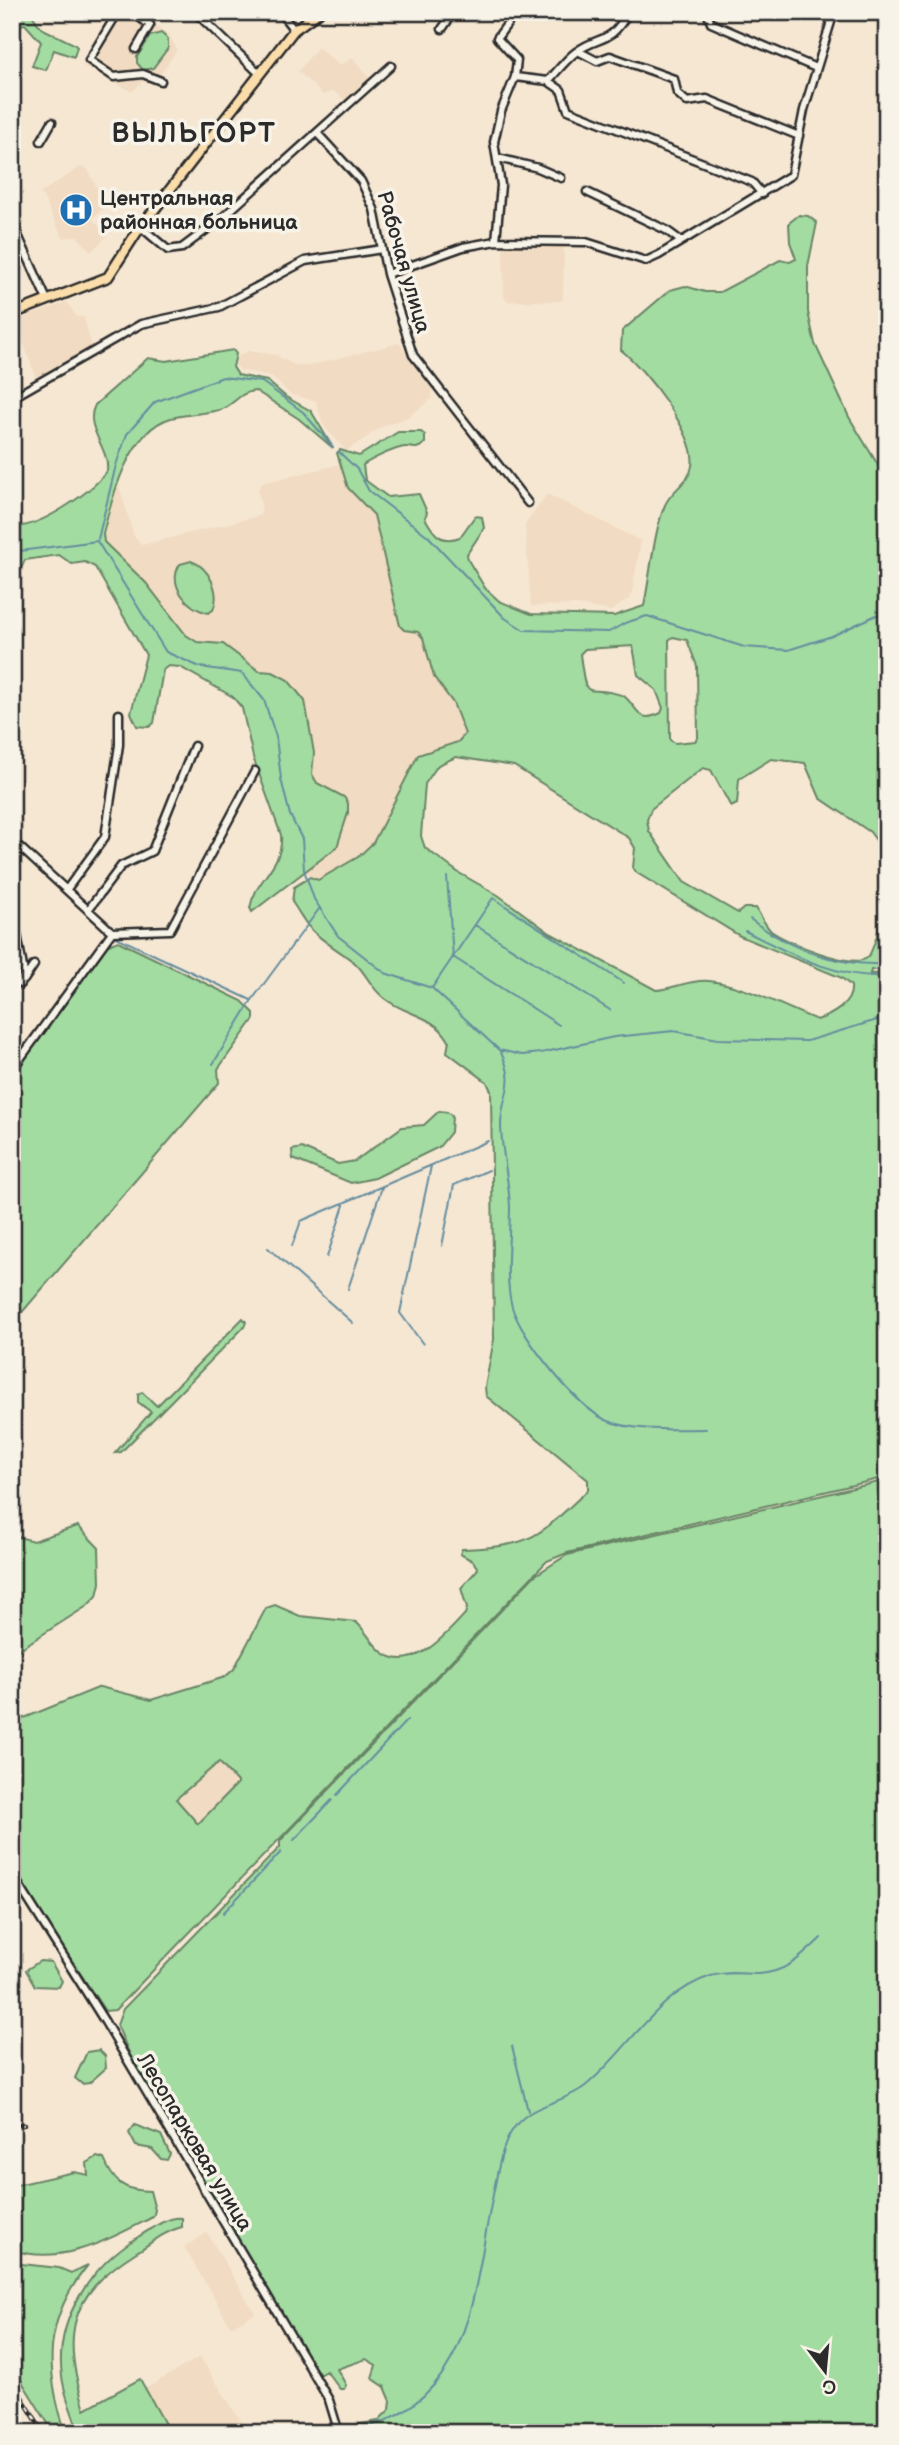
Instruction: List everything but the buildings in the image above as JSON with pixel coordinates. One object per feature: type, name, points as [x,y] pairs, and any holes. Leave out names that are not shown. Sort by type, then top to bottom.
[{"type":"main road","points":[[12,314],[108,277],[141,227],[294,30],[319,12]]},
{"type":"street","points":[[118,12],[89,60],[114,77],[143,74],[161,81]]},
{"type":"street","points":[[132,12],[150,25],[136,49]]},
{"type":"street","points":[[195,12],[260,74]]},
{"type":"street","points":[[280,12],[294,30]]},
{"type":"street","points":[[442,29],[454,12]]},
{"type":"street","points":[[496,242],[501,185],[494,142],[501,111],[515,77],[515,55],[496,38],[516,12]]},
{"type":"street","points":[[548,81],[578,50],[612,35],[628,12]]},
{"type":"street","points":[[707,12],[711,23],[816,68]]},
{"type":"street","points":[[387,274],[463,247],[496,242],[586,242],[646,261],[762,194],[791,175],[816,68],[834,12]]},
{"type":"street","points":[[578,50],[597,61],[610,56],[674,79],[677,93],[687,102],[707,99],[799,136]]},
{"type":"street","points":[[141,227],[168,250],[181,248],[222,218],[391,66]]},
{"type":"street","points":[[515,77],[548,81],[561,90],[568,110],[752,182],[762,194]]},
{"type":"street","points":[[41,141],[52,122]]},
{"type":"street","name":"Рабочая улица","points":[[317,133],[364,186],[378,222],[387,274],[413,355],[528,503]]},
{"type":"street","points":[[498,158],[538,168],[561,178]]},
{"type":"street","points":[[587,192],[666,230],[681,241]]},
{"type":"street","points":[[12,222],[47,300]]},
{"type":"street","points":[[12,398],[141,324],[219,307],[305,261],[382,249]]},
{"type":"street","points":[[67,889],[105,837],[119,745],[119,714]]},
{"type":"street","points":[[88,910],[121,866],[152,851],[194,746]]},
{"type":"street","points":[[12,840],[111,932],[170,930],[255,771]]},
{"type":"street","points":[[12,906],[24,973],[20,984],[34,965]]},
{"type":"street","points":[[12,1070],[111,932]]},
{"type":"street","name":"Лесопарковая улица","points":[[12,1874],[106,2022],[328,2400],[339,2433]]},
{"type":"shaded area","points":[[115,12],[136,12],[169,35],[177,50],[159,76],[146,78],[132,92],[82,65]]},
{"type":"shaded area","points":[[318,47],[339,65],[353,58],[370,79],[346,101],[333,91],[323,95],[298,71]]},
{"type":"shaded area","name":"Центральная районная больница","points":[[80,167],[87,168],[106,206],[92,219],[108,235],[91,252],[77,236],[63,238],[41,193]]},
{"type":"shaded area","points":[[507,244],[564,245],[563,299],[508,301],[504,297],[503,248]]},
{"type":"shaded area","points":[[67,302],[77,317],[84,317],[92,348],[37,380],[15,321]]},
{"type":"shaded area","points":[[399,343],[432,388],[432,399],[408,417],[383,426],[346,451],[323,425],[316,401],[291,395],[271,376],[240,370],[235,365],[237,357],[248,351],[276,355],[294,365],[308,366]]},
{"type":"shaded area","points":[[341,464],[345,480],[374,515],[407,631],[413,630],[423,638],[434,677],[453,703],[465,734],[458,742],[418,755],[373,843],[358,857],[318,880],[305,871],[337,847],[348,812],[344,797],[317,783],[312,774],[314,753],[305,701],[288,680],[273,672],[259,671],[223,644],[197,642],[185,635],[146,583],[104,542],[103,534],[111,501],[119,486],[134,536],[142,545],[259,516],[262,511],[258,490],[262,483]]},
{"type":"shaded area","points":[[547,494],[641,541],[631,597],[611,611],[578,605],[531,606],[525,525]]},
{"type":"shaded area","points":[[220,1761],[238,1783],[209,1828],[197,1825],[176,1799]]},
{"type":"shaded area","points":[[207,2233],[255,2313],[231,2327],[184,2247]]},
{"type":"shaded area","points":[[200,2357],[242,2423],[226,2433],[170,2433],[145,2389]]},
{"type":"green space","points":[[12,12],[30,12],[41,28],[77,47],[74,57],[54,50],[46,70],[32,66],[41,42],[25,24],[12,27]]},
{"type":"green space","points":[[161,33],[168,39],[168,48],[153,68],[143,70],[137,63],[137,57],[150,36]]},
{"type":"green space","points":[[799,215],[808,216],[817,223],[808,266],[808,312],[815,344],[849,417],[887,480],[887,855],[870,832],[820,798],[805,763],[771,759],[739,779],[737,804],[731,807],[711,770],[703,768],[651,809],[647,820],[649,831],[684,882],[738,913],[744,908],[756,908],[771,931],[819,953],[847,960],[867,958],[887,908],[887,969],[871,970],[870,974],[887,973],[887,1477],[567,1553],[547,1561],[115,2010],[105,2011],[12,1870],[12,1723],[100,1687],[151,1700],[225,1677],[234,1669],[266,1608],[275,1605],[300,1616],[356,1622],[381,1651],[404,1659],[415,1656],[448,1633],[465,1614],[467,1608],[461,1588],[478,1569],[473,1561],[460,1554],[462,1549],[505,1545],[533,1536],[557,1519],[588,1490],[588,1480],[486,1396],[485,1387],[494,1339],[491,1091],[487,1082],[447,1052],[449,1041],[436,1025],[392,1004],[380,994],[357,965],[310,928],[292,902],[294,887],[310,877],[318,880],[358,857],[373,843],[418,755],[458,742],[465,734],[453,703],[434,677],[423,638],[418,632],[404,630],[400,626],[374,515],[348,488],[337,453],[340,450],[359,456],[398,432],[421,432],[425,435],[425,443],[416,448],[396,449],[363,465],[365,480],[388,497],[419,494],[427,512],[425,518],[435,533],[443,538],[460,537],[475,516],[482,517],[484,528],[467,554],[468,560],[485,588],[499,601],[531,614],[614,616],[644,606],[661,515],[668,500],[691,472],[692,453],[687,438],[667,404],[643,372],[621,350],[622,331],[670,290],[685,286],[705,292],[720,292],[780,260],[790,262],[796,259],[790,242],[789,223]],"holes":[[[673,637],[687,640],[697,666],[698,738],[695,741],[675,743],[670,740],[669,640]],[[633,646],[638,675],[656,690],[663,708],[661,713],[643,716],[624,696],[587,688],[580,654],[585,649]],[[456,757],[514,766],[629,838],[635,848],[633,868],[637,873],[740,936],[842,978],[851,986],[849,998],[835,1012],[817,1020],[750,991],[722,983],[695,981],[656,990],[550,933],[498,895],[459,873],[425,848],[421,836],[425,784],[438,765]],[[219,1762],[238,1783],[198,1824],[176,1799]]]},
{"type":"green space","points":[[233,350],[236,354],[233,367],[238,375],[267,381],[286,397],[311,411],[333,448],[299,419],[256,391],[245,394],[219,410],[171,418],[156,425],[133,450],[117,484],[103,534],[104,542],[146,583],[186,635],[197,642],[223,644],[259,671],[273,672],[288,680],[305,701],[314,753],[312,774],[317,783],[344,797],[348,803],[348,813],[337,847],[252,912],[250,908],[257,889],[278,855],[281,835],[253,757],[242,708],[233,697],[180,667],[168,666],[163,670],[154,723],[149,727],[137,726],[131,713],[146,655],[95,567],[85,562],[72,564],[59,555],[25,560],[20,571],[12,574],[12,515],[22,526],[44,519],[81,496],[107,471],[105,454],[92,421],[95,405],[148,358],[166,361]]},
{"type":"green space","points":[[191,561],[203,569],[212,581],[215,603],[213,610],[208,613],[186,601],[178,587],[176,580],[180,564]]},
{"type":"green space","points":[[118,941],[242,1001],[254,1013],[254,1019],[218,1069],[219,1083],[12,1324],[12,1072],[106,946]]},
{"type":"green space","points":[[439,1111],[452,1116],[451,1132],[439,1147],[375,1178],[351,1183],[293,1159],[292,1150],[302,1148],[338,1164],[355,1161],[402,1127],[424,1125]]},
{"type":"green space","points":[[243,1318],[246,1322],[244,1327],[121,1452],[115,1453],[151,1412],[138,1402],[138,1395],[142,1392],[157,1406]]},
{"type":"green space","points":[[887,1480],[887,2433],[342,2433],[350,2426],[378,2421],[390,2409],[391,2401],[385,2387],[372,2378],[376,2365],[366,2359],[337,2369],[346,2385],[344,2389],[340,2389],[326,2371],[317,2376],[139,2076],[117,2025],[123,2009],[280,1847],[280,1841],[534,1576],[567,1555]]},
{"type":"green space","points":[[78,1526],[99,1548],[100,1583],[97,1596],[87,1606],[12,1654],[12,1535],[33,1541]]},
{"type":"green space","points":[[40,1961],[51,1962],[62,1981],[59,1987],[35,1986],[26,1970]]},
{"type":"green space","points":[[99,2050],[105,2056],[106,2068],[89,2083],[82,2084],[75,2078],[87,2052]]},
{"type":"green space","points":[[135,2125],[161,2135],[170,2154],[167,2160],[161,2159],[152,2149],[136,2146],[129,2133]]},
{"type":"green space","points":[[97,2157],[104,2159],[111,2174],[121,2184],[150,2191],[155,2210],[153,2217],[85,2248],[68,2252],[50,2255],[12,2250],[12,2186],[74,2172],[88,2175],[87,2163]]},
{"type":"green space","points":[[182,2218],[182,2227],[135,2253],[95,2285],[83,2302],[73,2339],[74,2360],[85,2409],[140,2379],[170,2433],[79,2433],[62,2376],[61,2355],[70,2314],[92,2278],[121,2249],[160,2224]]},
{"type":"green space","points":[[12,2263],[59,2268],[71,2273],[88,2265],[63,2305],[52,2345],[54,2387],[66,2433],[54,2433],[12,2366]]},
{"type":"waterway","points":[[789,12],[800,19]]},
{"type":"waterway","points":[[98,539],[116,465],[127,434],[155,402],[223,377],[262,382],[303,412],[333,447]]},
{"type":"waterway","points":[[339,452],[357,469],[369,491],[428,536],[505,618],[524,630],[609,632],[647,616],[744,647],[788,650],[832,636],[887,610]]},
{"type":"waterway","points":[[12,552],[97,541],[166,652],[200,667],[242,673],[264,700],[276,737],[281,779],[290,815],[302,839],[304,870],[314,899],[338,936],[385,973],[432,988],[499,1050],[522,1055],[541,1053],[614,1037],[674,1031],[718,1039],[807,1041],[887,1017]]},
{"type":"waterway","points":[[447,877],[453,957],[559,1025]]},
{"type":"waterway","points":[[432,988],[493,898],[624,983]]},
{"type":"waterway","points":[[213,1064],[252,1000],[319,909]]},
{"type":"waterway","points":[[750,919],[782,939],[815,954],[850,962],[887,964]]},
{"type":"waterway","points":[[475,925],[610,1010]]},
{"type":"waterway","points":[[745,931],[796,956],[831,969],[868,976],[887,976]]},
{"type":"waterway","points":[[114,936],[251,1000]]},
{"type":"waterway","points":[[500,1051],[508,1073],[501,1117],[510,1207],[508,1283],[517,1320],[538,1353],[566,1387],[594,1413],[606,1420],[641,1428],[706,1429]]},
{"type":"waterway","points":[[292,1246],[301,1221],[488,1141]]},
{"type":"waterway","points":[[423,1344],[400,1313],[431,1166]]},
{"type":"waterway","points":[[442,1246],[454,1185],[489,1170]]},
{"type":"waterway","points":[[348,1289],[382,1187]]},
{"type":"waterway","points":[[327,1257],[345,1202]]},
{"type":"waterway","points":[[268,1248],[353,1323]]},
{"type":"waterway","points":[[337,1795],[407,1720]]},
{"type":"waterway","points":[[294,1840],[332,1800]]},
{"type":"waterway","points":[[223,1913],[281,1852]]},
{"type":"waterway","points":[[353,2431],[393,2417],[423,2397],[444,2371],[460,2340],[471,2306],[499,2164],[510,2134],[517,2124],[534,2111],[584,2087],[658,2010],[692,1984],[717,1974],[758,1974],[777,1970],[793,1962],[821,1938]]},
{"type":"waterway","points":[[512,2046],[528,2111]]},
{"type":"railway","points":[[12,2123],[24,2125]]},
{"type":"railway","points":[[12,2381],[44,2433]]},
{"type":"place","name":"Центральная районная больница","points":[[76,210]]},
{"type":"district","name":"ВЫЛЬГОРТ","points":[[194,132]]}]
